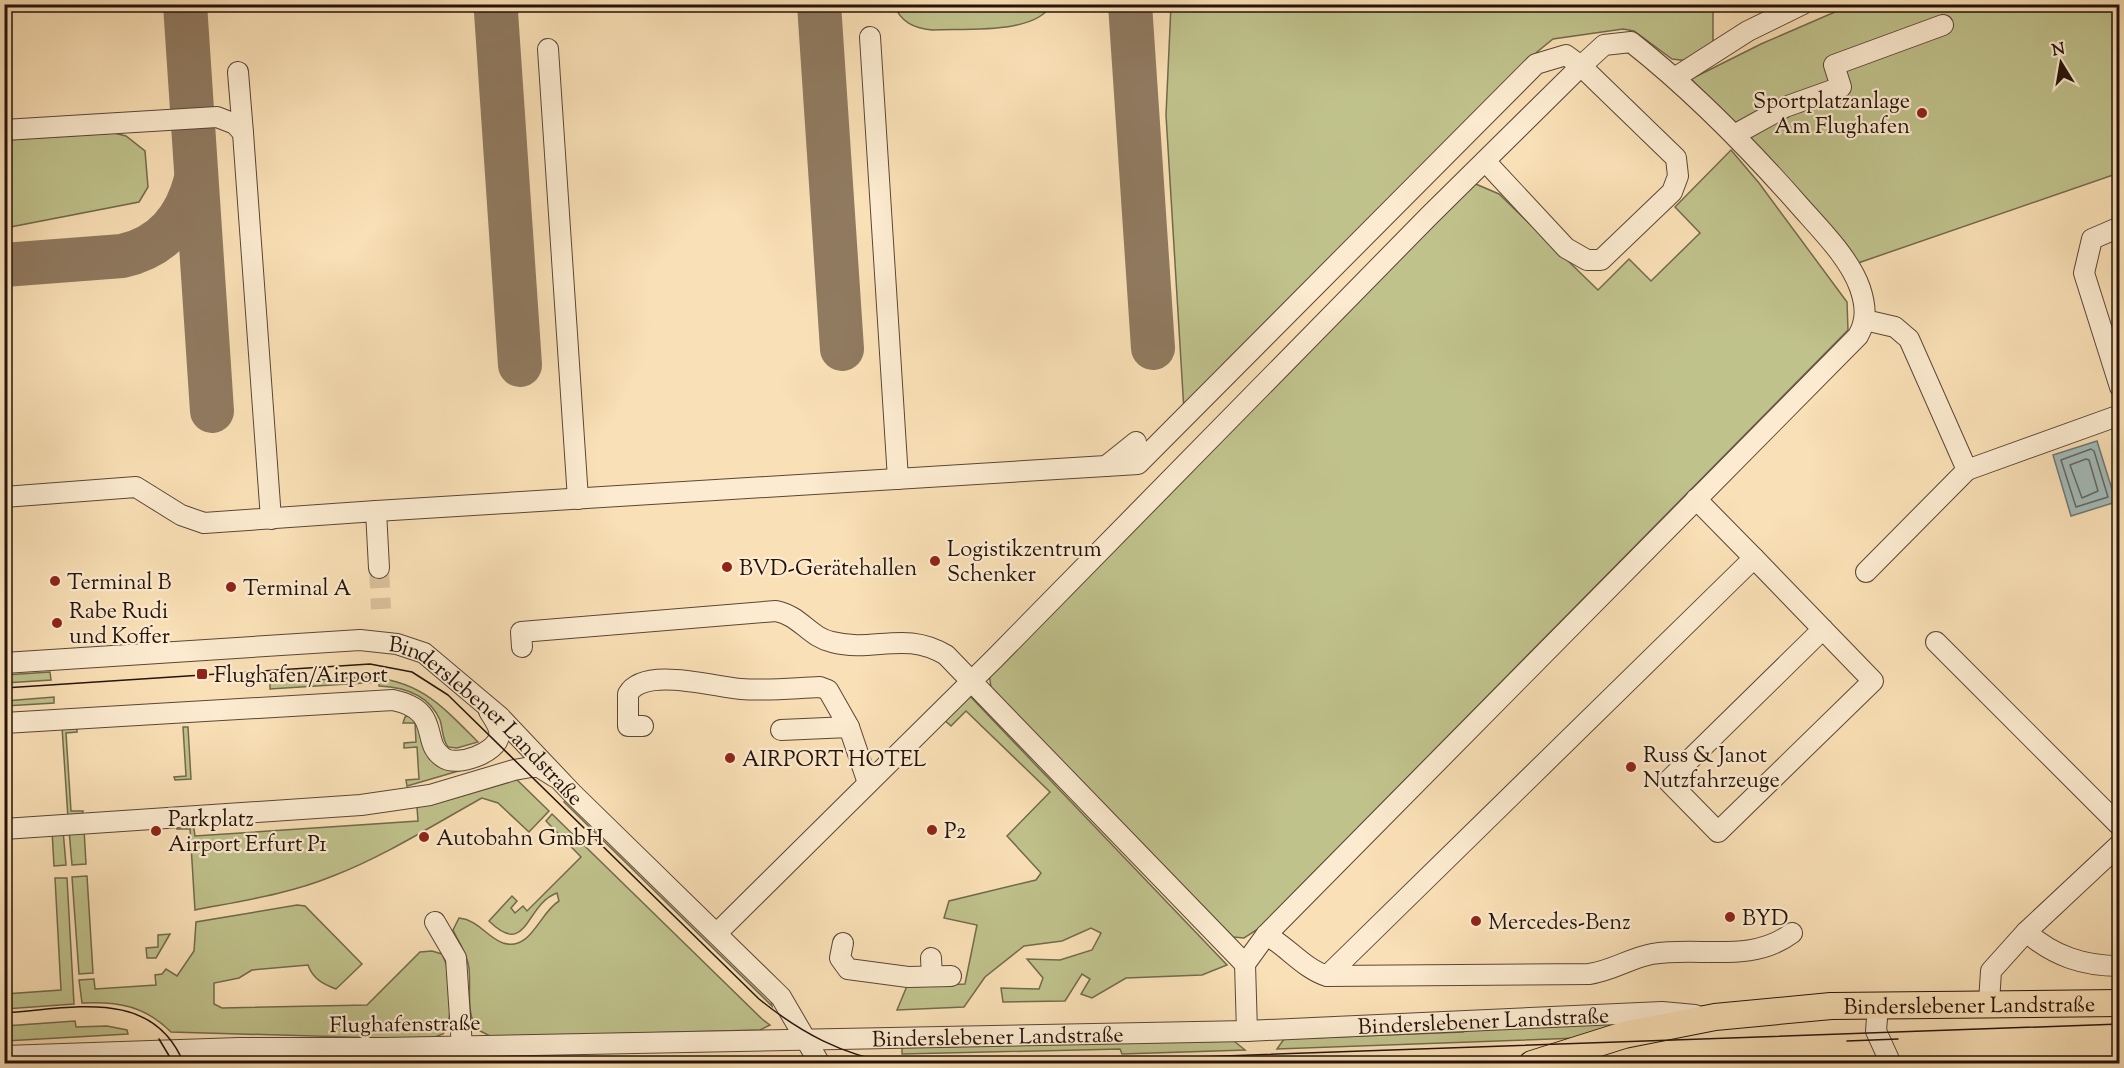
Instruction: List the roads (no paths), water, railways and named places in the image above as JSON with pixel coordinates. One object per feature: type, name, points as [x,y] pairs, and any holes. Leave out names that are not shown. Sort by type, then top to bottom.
[{"type":"main road","name":"Binderslebener Landstraße","points":[[1715,1017],[1831,1006],[1989,1002],[2120,1003]]},
{"type":"main road","points":[[1532,1064],[1624,1035],[1715,1017]]},
{"type":"street","points":[[1676,77],[1748,31],[1803,4]]},
{"type":"street","points":[[1736,134],[1785,107],[1841,87],[1834,66],[1943,26]]},
{"type":"street","points":[[870,37],[898,479]]},
{"type":"street","points":[[717,933],[970,682],[1581,66],[1604,45],[1631,42],[1676,77],[1736,134],[1821,230],[1859,286],[1865,320],[1858,336],[1266,935],[1245,964],[1247,1031]]},
{"type":"street","points":[[548,49],[578,499]]},
{"type":"street","points":[[4,497],[136,487],[181,515],[204,523],[1137,464],[1536,64],[1566,55],[1581,66],[1676,158],[1678,176],[1672,192],[1601,260],[1587,260],[1566,248],[1485,161]]},
{"type":"street","points":[[238,72],[271,519]]},
{"type":"street","points":[[4,130],[217,117],[235,124],[243,133]]},
{"type":"street","points":[[2120,227],[2091,238],[2084,273],[2120,387]]},
{"type":"street","points":[[1865,320],[1895,327],[1909,339],[1967,470]]},
{"type":"street","points":[[1866,572],[1967,470],[2120,416]]},
{"type":"street","points":[[1106,466],[1136,442]]},
{"type":"street","points":[[1696,499],[1754,558],[1823,629],[1873,681],[1718,832],[1668,781],[1823,629]]},
{"type":"street","points":[[376,512],[379,568]]},
{"type":"street","points":[[1327,976],[1754,558]]},
{"type":"street","points":[[522,647],[520,632],[776,611],[791,614],[810,632],[830,642],[854,645],[909,642],[928,644],[946,655],[1245,964]]},
{"type":"street","name":"Binderslebener Landstraße","points":[[4,663],[360,640],[411,647],[424,653],[484,703],[781,997],[806,1039],[1247,1031],[1662,1012],[1715,1017]]},
{"type":"street","points":[[1936,642],[2120,826]]},
{"type":"street","points":[[644,726],[628,726],[628,694],[632,687],[648,680],[707,682],[741,689],[820,687],[828,690],[849,727],[868,783]]},
{"type":"street","points":[[4,723],[393,700],[421,712],[431,728],[437,752],[442,758],[453,761],[485,752],[497,743],[499,732],[484,703]]},
{"type":"street","points":[[782,730],[849,727]]},
{"type":"street","points":[[4,829],[361,806],[406,798],[426,786],[495,764],[523,761],[539,767],[562,782]]},
{"type":"street","points":[[1989,1002],[1991,971],[2026,932],[2120,844]]},
{"type":"street","points":[[435,922],[456,958],[462,1047]]},
{"type":"street","points":[[2026,932],[2037,942],[2078,963],[2092,966],[2120,966]]},
{"type":"street","points":[[1266,935],[1284,945],[1316,972],[1327,976],[1590,974],[1604,972],[1650,955],[1753,951],[1777,944],[1792,933]]},
{"type":"street","points":[[843,943],[840,958],[848,969],[908,977],[938,970]]},
{"type":"street","points":[[1878,1005],[1876,1031],[1892,1064]]},
{"type":"street","points":[[806,1039],[820,1064]]},
{"type":"street","name":"Flughafenstraße","points":[[4,1056],[180,1057],[462,1047],[806,1039]]},
{"type":"water","points":[[2097,441],[2116,502],[2071,516],[2053,455]]},
{"type":"tunnel","points":[[379,568],[381,609]]},
{"type":"tram line","points":[[4,688],[370,664],[412,672],[448,695],[759,999],[823,1041],[858,1055],[896,1064]]},
{"type":"tram line","points":[[4,1013],[82,1007],[107,1008],[131,1013],[152,1023],[170,1039],[184,1064]]},
{"type":"tram line","points":[[999,1064],[2120,1024]]},
{"type":"tram line","points":[[159,1039],[174,1064]]},
{"type":"tram line","points":[[1847,1041],[1898,1039]]},
{"type":"place","name":"Sportplatzanlage Am Flughafen","points":[[1922,113]]},
{"type":"place","name":"Logistikzentrum Schenker","points":[[935,561]]},
{"type":"place","name":"BVD-Gerätehallen","points":[[727,567]]},
{"type":"place","name":"Terminal B","points":[[55,581]]},
{"type":"place","name":"Terminal A","points":[[231,587]]},
{"type":"place","name":"Rabe Rudi und Koffer","points":[[57,623]]},
{"type":"place","name":"Flughafen/Airport","points":[[202,674]]},
{"type":"place","name":"AIRPORT HOTEL","points":[[730,758]]},
{"type":"place","name":"Russ & Janot Nutzfahrzeuge","points":[[1631,767]]},
{"type":"place","name":"P2","points":[[932,830]]},
{"type":"place","name":"Parkplatz Airport Erfurt P1","points":[[156,831]]},
{"type":"place","name":"Autobahn GmbH","points":[[424,837]]},
{"type":"place","name":"BYD","points":[[1730,917]]},
{"type":"place","name":"Mercedes-Benz","points":[[1476,921]]}]
